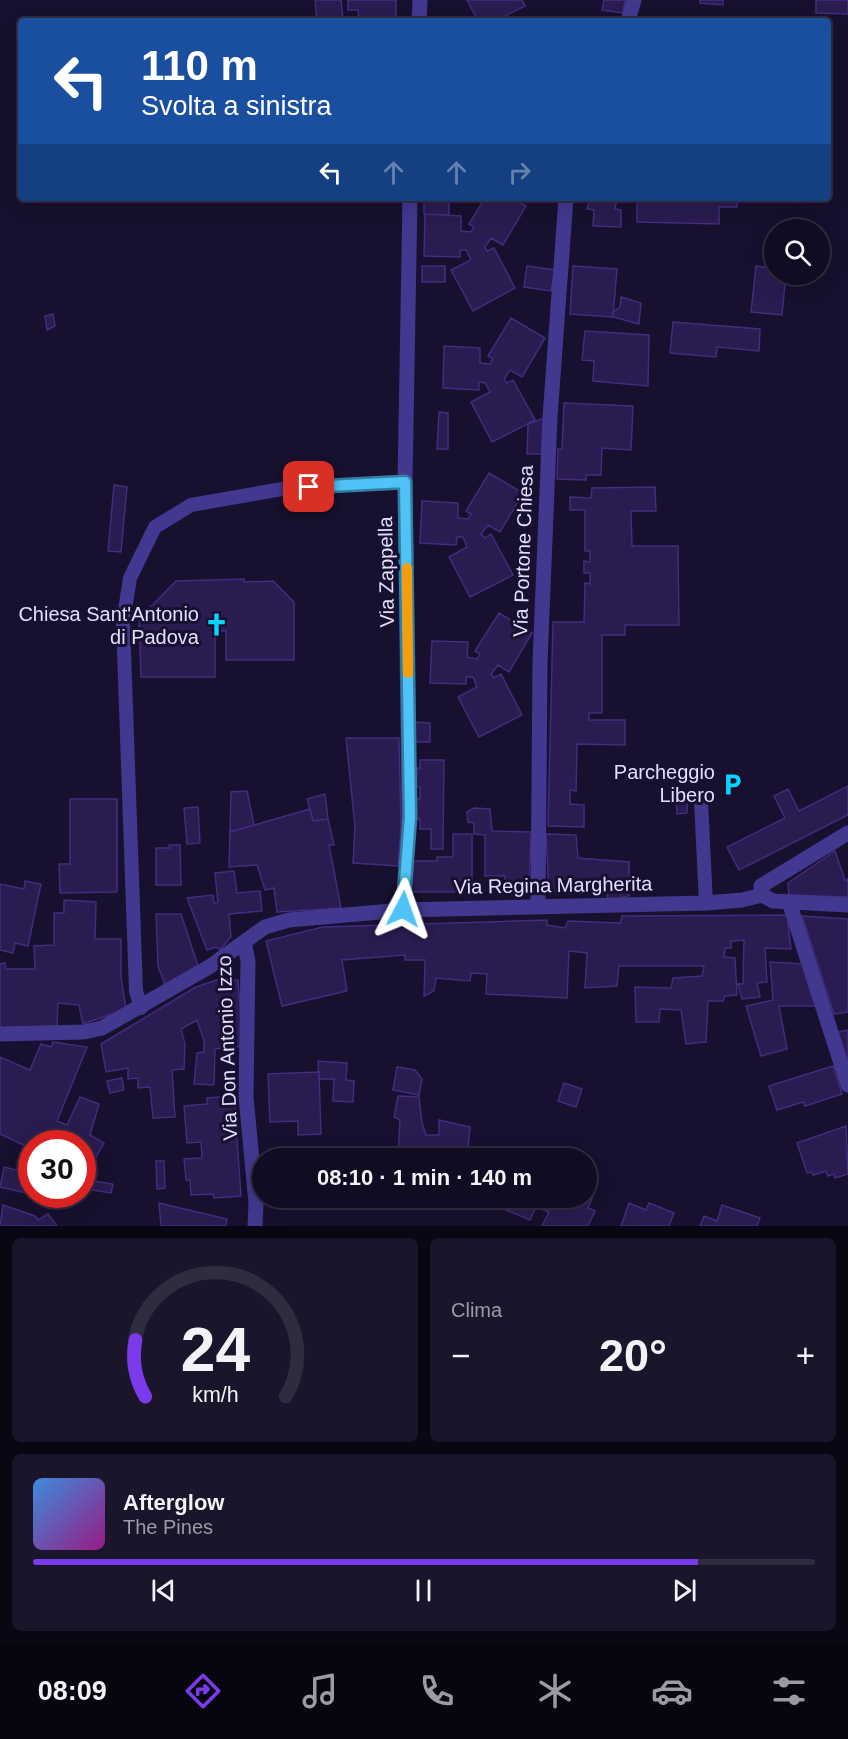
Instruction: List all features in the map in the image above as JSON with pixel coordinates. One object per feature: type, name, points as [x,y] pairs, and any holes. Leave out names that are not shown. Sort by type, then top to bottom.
[{"type":"street","points":[[419,18],[420,0]]},
{"type":"street","points":[[629,18],[634,0]]},
{"type":"street","name":"Via Zappella","points":[[403,909],[410,817],[405,482],[410,201]]},
{"type":"street","name":"Via Portone Chiesa","points":[[538,906],[540,662],[550,417],[566,201]]},
{"type":"street","points":[[762,895],[761,886],[848,833]]},
{"type":"street","name":"Via Regina Margherita","points":[[0,1034],[84,1032],[102,1028],[209,968],[265,927],[289,920],[403,909],[706,903],[742,900],[762,895],[773,901],[848,904]]},
{"type":"street","points":[[789,902],[848,1085]]},
{"type":"street","name":"Via Don Antonio Izzo","points":[[244,942],[248,961],[246,1097],[256,1203],[255,1226]]},
{"type":"lane","points":[[141,1008],[136,991],[123,623],[130,578],[155,527],[191,505],[213,501],[288,488],[405,482]]},
{"type":"lane","points":[[701,801],[706,903]]},
{"type":"building","points":[[315,0],[341,0],[343,18],[317,18]]},
{"type":"building","points":[[348,0],[396,0],[396,17],[359,18],[358,10],[348,10]]},
{"type":"building","points":[[467,0],[522,0],[525,6],[501,18],[476,18]]},
{"type":"building","points":[[604,0],[625,0],[623,13],[602,10]]},
{"type":"building","points":[[700,0],[723,0],[723,5],[700,3]]},
{"type":"building","points":[[816,0],[848,0],[848,14],[816,13]]},
{"type":"building","points":[[424,201],[449,201],[449,215],[424,214]]},
{"type":"building","points":[[483,201],[517,201],[526,206],[503,245],[491,238],[485,247],[487,251],[494,248],[515,288],[473,311],[451,270],[471,260],[466,250],[460,250],[460,257],[424,256],[425,214],[461,216],[461,231],[471,232],[474,227],[469,224]]},
{"type":"building","points":[[589,201],[616,201],[615,209],[621,210],[621,227],[593,226],[594,210],[587,209]]},
{"type":"building","points":[[637,201],[737,201],[737,207],[719,207],[719,224],[637,222]]},
{"type":"building","points":[[422,266],[445,266],[445,282],[422,282]]},
{"type":"building","points":[[527,266],[555,270],[551,291],[524,287]]},
{"type":"building","points":[[573,266],[617,269],[613,317],[570,314]]},
{"type":"building","points":[[756,266],[764,267],[764,285],[785,285],[782,315],[751,312]]},
{"type":"building","points":[[621,297],[641,303],[639,324],[613,317],[613,312],[620,307]]},
{"type":"building","points":[[53,314],[55,326],[47,330],[45,316]]},
{"type":"building","points":[[511,318],[545,338],[522,377],[510,370],[504,379],[507,383],[513,380],[535,420],[492,442],[471,402],[490,392],[485,383],[479,382],[479,390],[443,388],[444,346],[480,348],[480,363],[490,364],[493,359],[488,356]]},
{"type":"building","points":[[673,322],[760,329],[759,351],[717,347],[716,357],[670,353]]},
{"type":"building","points":[[585,331],[649,335],[648,386],[593,381],[594,361],[582,360]]},
{"type":"building","points":[[564,403],[633,406],[631,450],[602,448],[601,475],[586,475],[586,480],[557,479],[558,449],[562,449]]},
{"type":"building","points":[[439,412],[448,413],[448,449],[437,449]]},
{"type":"building","points":[[544,418],[542,454],[527,454],[528,424]]},
{"type":"building","points":[[489,473],[523,493],[500,532],[488,525],[481,534],[485,538],[491,534],[513,575],[470,597],[449,557],[467,547],[463,537],[457,537],[456,545],[420,543],[422,501],[458,503],[458,518],[468,519],[471,514],[466,511]]},
{"type":"building","points":[[114,485],[127,487],[121,552],[108,551]]},
{"type":"building","points":[[655,487],[656,511],[631,511],[632,546],[678,546],[679,625],[625,625],[625,635],[602,635],[602,713],[589,713],[589,720],[625,720],[625,745],[577,744],[576,791],[570,790],[570,804],[584,805],[584,827],[548,826],[553,622],[584,622],[585,583],[590,584],[590,573],[584,573],[584,561],[590,562],[590,551],[585,551],[585,510],[570,510],[570,497],[591,498],[592,488]]},
{"type":"building","name":"Chiesa Sant'Antonio di Padova","points":[[244,579],[244,582],[273,581],[294,602],[294,660],[226,660],[226,631],[215,631],[215,677],[141,677],[139,619],[176,581]]},
{"type":"building","points":[[499,613],[532,633],[509,672],[498,665],[491,674],[494,678],[501,674],[522,715],[479,737],[458,697],[477,687],[473,677],[466,677],[466,684],[430,683],[432,641],[468,642],[467,657],[477,659],[480,654],[475,651]]},
{"type":"building","points":[[413,722],[430,723],[430,742],[413,742]]},
{"type":"building","points":[[346,738],[399,738],[401,828],[398,866],[353,863],[355,827]]},
{"type":"building","points":[[420,760],[444,760],[443,849],[431,849],[431,829],[420,829],[420,819],[415,819],[415,799],[420,799],[420,787],[416,787]]},
{"type":"building","points":[[848,786],[848,815],[739,870],[727,847],[785,818],[774,796],[788,789],[799,811]]},
{"type":"building","points":[[247,791],[254,825],[230,832],[231,792]]},
{"type":"building","points":[[325,794],[328,819],[313,821],[307,799]]},
{"type":"building","points":[[688,796],[687,813],[677,814],[676,797]]},
{"type":"building","points":[[70,799],[117,799],[117,892],[60,893],[59,864],[70,864]]},
{"type":"building","points":[[198,807],[200,843],[187,844],[184,808]]},
{"type":"building","points":[[474,808],[490,809],[492,831],[531,832],[529,893],[505,893],[505,876],[485,876],[485,835],[474,834],[474,823],[468,822],[467,812]]},
{"type":"building","points":[[310,809],[313,821],[328,819],[334,845],[329,845],[341,908],[277,912],[274,888],[265,890],[257,865],[229,867],[230,832]]},
{"type":"building","points":[[453,834],[472,834],[472,892],[409,892],[410,861],[437,861],[437,857],[453,857]]},
{"type":"building","points":[[546,834],[576,835],[578,858],[629,862],[629,896],[608,900],[607,891],[549,891]]},
{"type":"building","points":[[169,845],[180,845],[181,885],[156,885],[156,848],[170,848]]},
{"type":"building","points":[[835,851],[845,880],[848,879],[848,897],[789,895],[788,883]]},
{"type":"building","points":[[234,871],[237,893],[260,891],[262,911],[229,914],[231,937],[220,950],[216,947],[207,950],[187,898],[213,895],[214,903],[218,902],[215,873]]},
{"type":"building","points":[[25,881],[41,884],[28,946],[15,943],[13,953],[0,950],[0,884],[24,889]]},
{"type":"building","points":[[64,900],[96,902],[95,939],[121,939],[121,977],[126,1009],[83,1024],[79,1005],[58,1003],[57,1026],[0,1028],[0,964],[5,963],[6,969],[35,969],[34,946],[54,945],[54,913],[64,913]]},
{"type":"building","points":[[156,914],[181,914],[198,966],[167,990],[158,966]]},
{"type":"building","points":[[787,915],[791,949],[765,948],[767,982],[757,983],[760,997],[742,999],[738,984],[743,984],[744,940],[731,941],[731,948],[725,948],[724,957],[735,958],[737,995],[725,996],[723,1001],[708,1001],[706,1042],[686,1044],[681,1010],[660,1009],[659,1022],[636,1022],[635,987],[671,988],[673,978],[702,976],[704,966],[619,966],[617,986],[585,988],[587,953],[569,951],[567,998],[486,994],[487,974],[471,973],[470,981],[436,978],[434,991],[424,996],[425,960],[405,960],[405,955],[342,960],[347,991],[282,1006],[266,941],[323,927],[547,920],[547,925],[565,928],[568,921],[620,923],[622,916]]},
{"type":"building","points":[[802,916],[848,919],[848,1012],[834,1014]]},
{"type":"building","points":[[770,962],[804,964],[817,1006],[779,1006],[787,1049],[761,1056],[746,1006],[773,1000]]},
{"type":"building","points":[[217,980],[238,980],[243,1046],[215,1049],[214,1085],[194,1084],[197,1053],[204,1052],[204,1041],[197,1020],[181,1029],[185,1044],[184,1069],[172,1070],[175,1117],[153,1118],[150,1087],[138,1088],[138,1078],[128,1079],[128,1068],[106,1072],[101,1044],[196,987]]},
{"type":"building","points":[[848,1030],[848,1070],[838,1032]]},
{"type":"building","points":[[53,1042],[87,1047],[57,1121],[67,1125],[80,1097],[99,1104],[91,1130],[18,1130],[18,1142],[0,1134],[0,1057],[30,1070],[41,1044],[51,1047]]},
{"type":"building","points":[[318,1061],[347,1063],[346,1080],[354,1081],[353,1102],[333,1101],[334,1079],[319,1079]]},
{"type":"building","points":[[833,1066],[842,1094],[805,1106],[803,1102],[777,1110],[769,1086]]},
{"type":"building","points":[[397,1067],[415,1070],[422,1079],[419,1095],[393,1090]]},
{"type":"building","points":[[319,1072],[321,1134],[298,1135],[298,1121],[270,1122],[268,1074]]},
{"type":"building","points":[[122,1078],[124,1090],[110,1093],[107,1081]]},
{"type":"building","points":[[564,1083],[582,1089],[576,1107],[558,1101]]},
{"type":"building","points":[[234,1096],[241,1196],[214,1198],[213,1194],[191,1195],[190,1180],[186,1180],[184,1159],[202,1158],[201,1142],[187,1143],[184,1106],[207,1104],[207,1098]]},
{"type":"building","points":[[398,1096],[419,1097],[426,1135],[439,1135],[439,1120],[470,1127],[468,1148],[398,1148],[400,1120],[394,1117]]},
{"type":"building","points":[[846,1126],[848,1174],[835,1178],[834,1174],[828,1176],[826,1171],[813,1175],[812,1172],[807,1173],[797,1143]]},
{"type":"building","points":[[96,1138],[104,1143],[96,1157]]},
{"type":"building","points":[[156,1161],[164,1161],[165,1188],[157,1189]]},
{"type":"building","points":[[4,1167],[18,1170],[18,1191],[0,1187]]},
{"type":"building","points":[[96,1181],[113,1184],[111,1193],[96,1191]]},
{"type":"building","points":[[159,1203],[227,1219],[226,1226],[161,1226]]},
{"type":"building","points":[[629,1203],[646,1210],[649,1203],[674,1213],[669,1226],[621,1226]]},
{"type":"building","points":[[3,1205],[35,1216],[38,1220],[48,1214],[57,1226],[0,1226]]},
{"type":"building","points":[[722,1205],[760,1218],[757,1226],[700,1226],[704,1216],[717,1221]]},
{"type":"building","points":[[501,1208],[536,1208],[530,1220]]},
{"type":"building","points":[[539,1208],[588,1208],[595,1211],[588,1226],[542,1226],[549,1212]]},
{"type":"slow traffic","points":[[407,568],[408,673]]},
{"type":"place","name":"Chiesa Sant'Antonio di Padova","points":[[217,625]]},
{"type":"place","name":"Parcheggio Libero","points":[[733,784]]},
{"type":"route","points":[[309,487],[405,482],[410,817],[403,909]]}]
